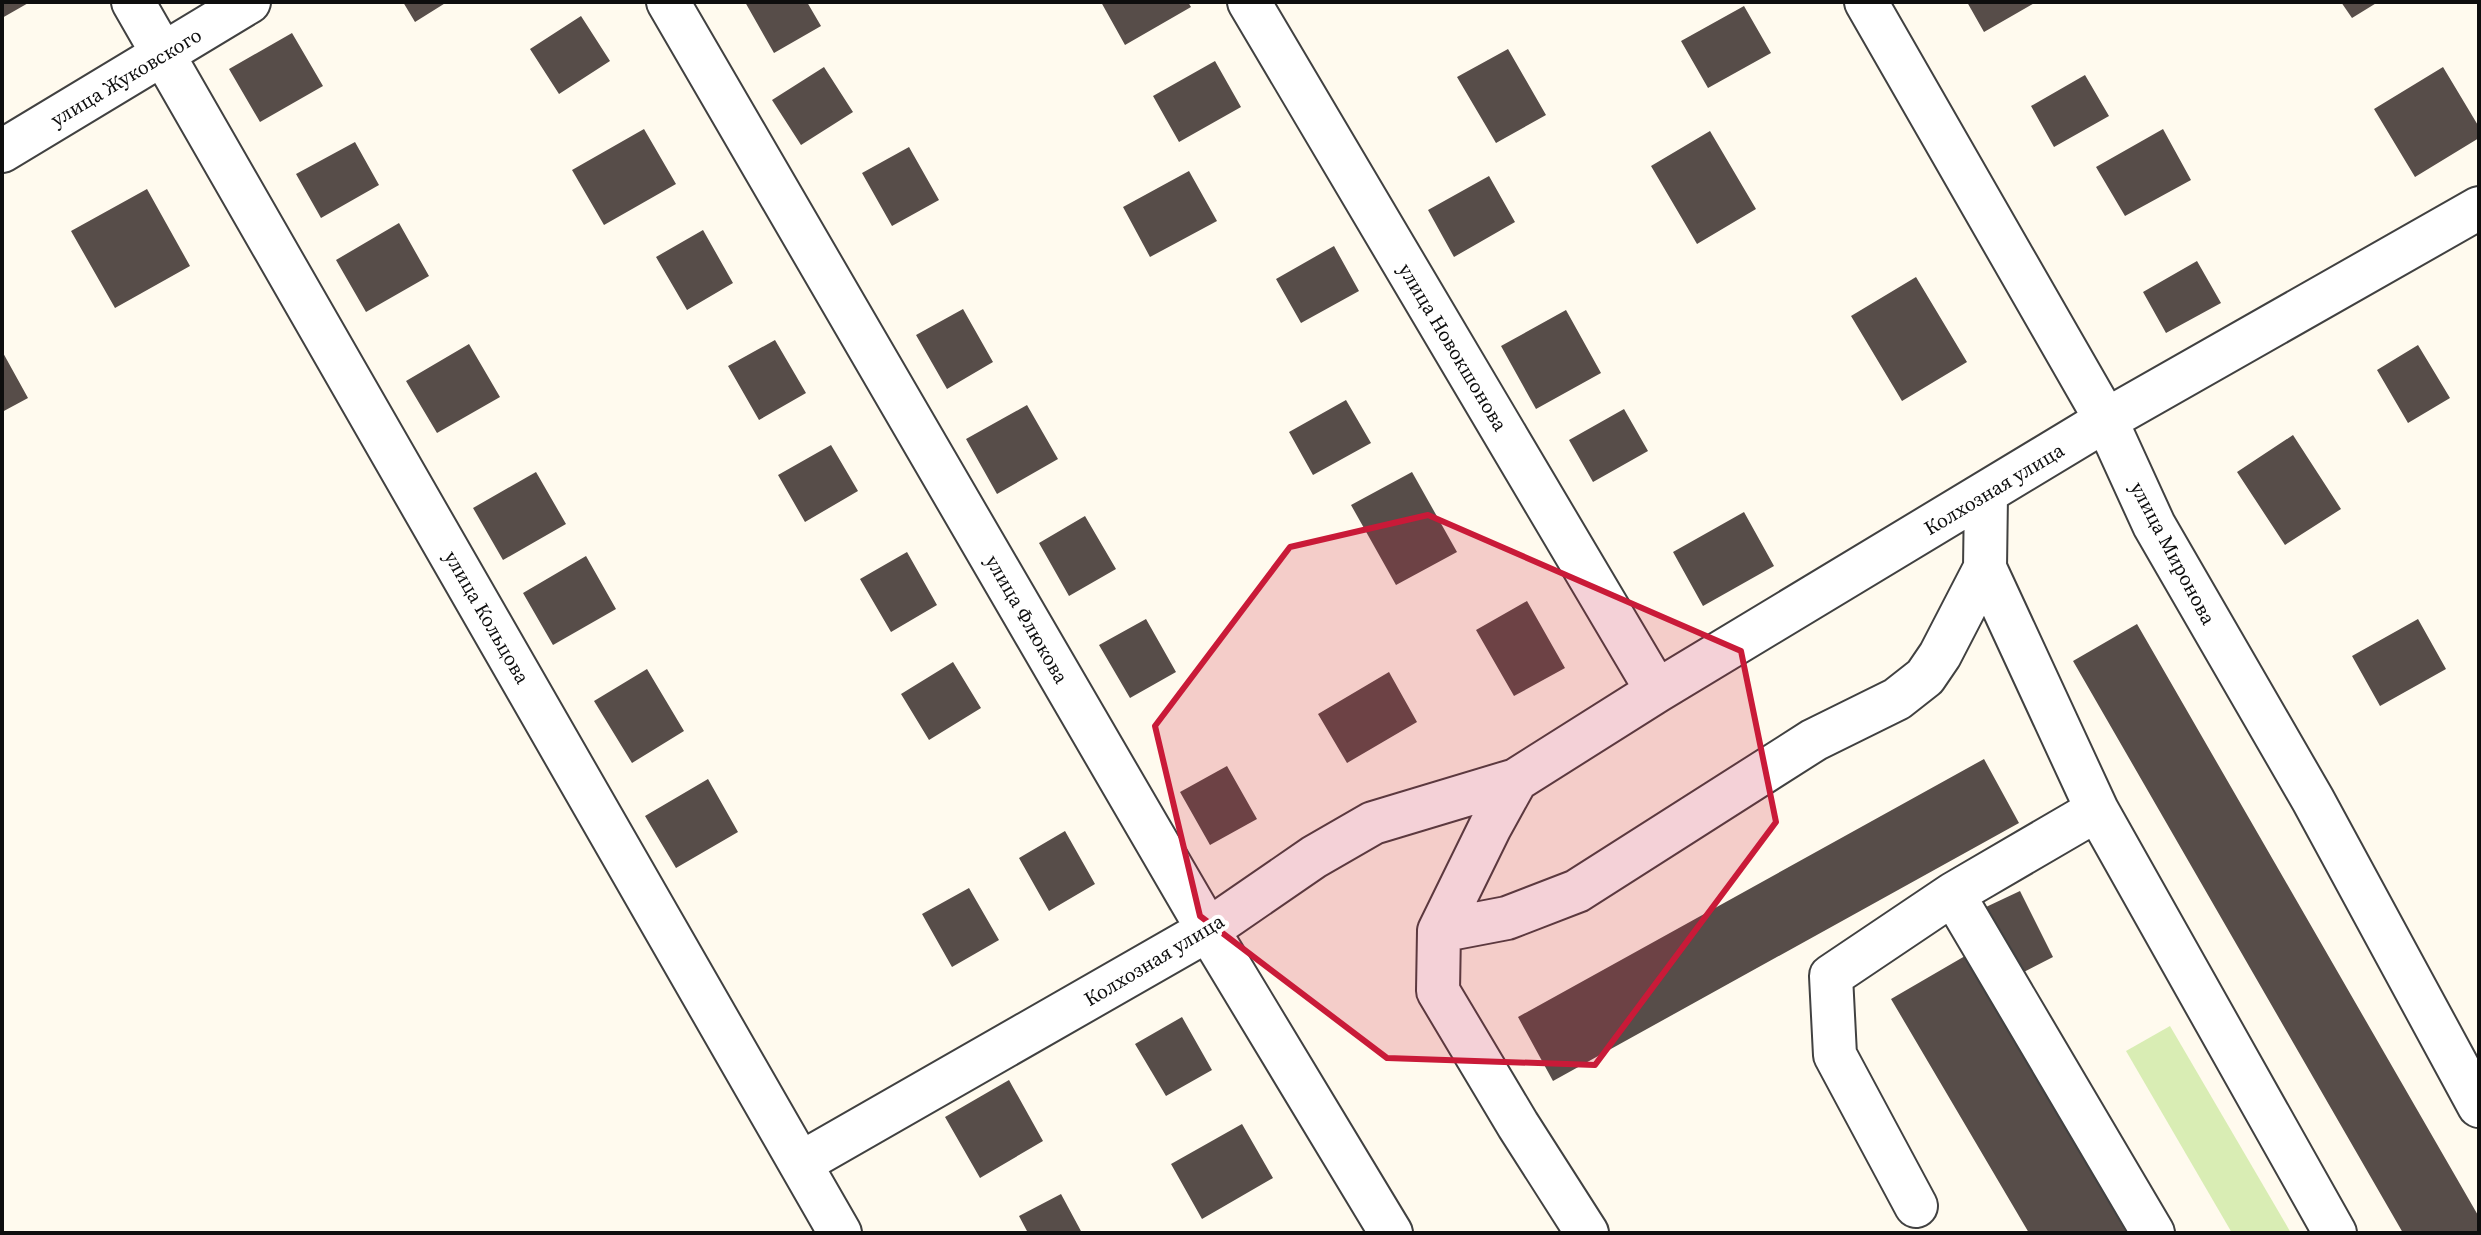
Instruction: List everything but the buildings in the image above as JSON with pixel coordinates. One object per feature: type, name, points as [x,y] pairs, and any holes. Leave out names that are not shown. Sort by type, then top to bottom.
[{"type":"street","name":"улица Кольцова","points":[[133,2],[840,1233]]},
{"type":"street","name":"улица Жуковского","points":[[2,151],[249,2]]},
{"type":"street","name":"улица Флюкова","points":[[668,2],[1208,930],[1391,1233]]},
{"type":"street","name":"улица Новокшонова","points":[[1249,2],[1657,691]]},
{"type":"street","name":"улица Миронова","points":[[1866,2],[2106,420],[2154,525],[2313,800],[2479,1106]]},
{"type":"street","name":"Колхозная улица","points":[[801,1163],[1208,930],[1314,857],[1373,823],[1516,780],[1657,691],[2106,420],[2479,208]]},
{"type":"street","points":[[1986,495],[1985,568],[2097,810],[2335,1233]]},
{"type":"street","points":[[1439,931],[1507,918],[1577,891],[1814,740],[1897,699],[1913,688],[1932,666],[1985,568]]},
{"type":"street","name":"Колхозная улица","points":[[1516,780],[1439,931],[1438,991],[1587,1233]]},
{"type":"street","points":[[1916,1206],[1835,1055],[1831,976],[1953,894],[2097,810]]},
{"type":"street","points":[[1953,894],[2153,1233]]},
{"type":"highlighted area","points":[[1428,515],[1741,651],[1776,822],[1595,1065],[1387,1058],[1200,916],[1155,726],[1290,547]]},
{"type":"green space","points":[[2170,1026],[2291,1233],[2232,1233],[2126,1051]]}]
